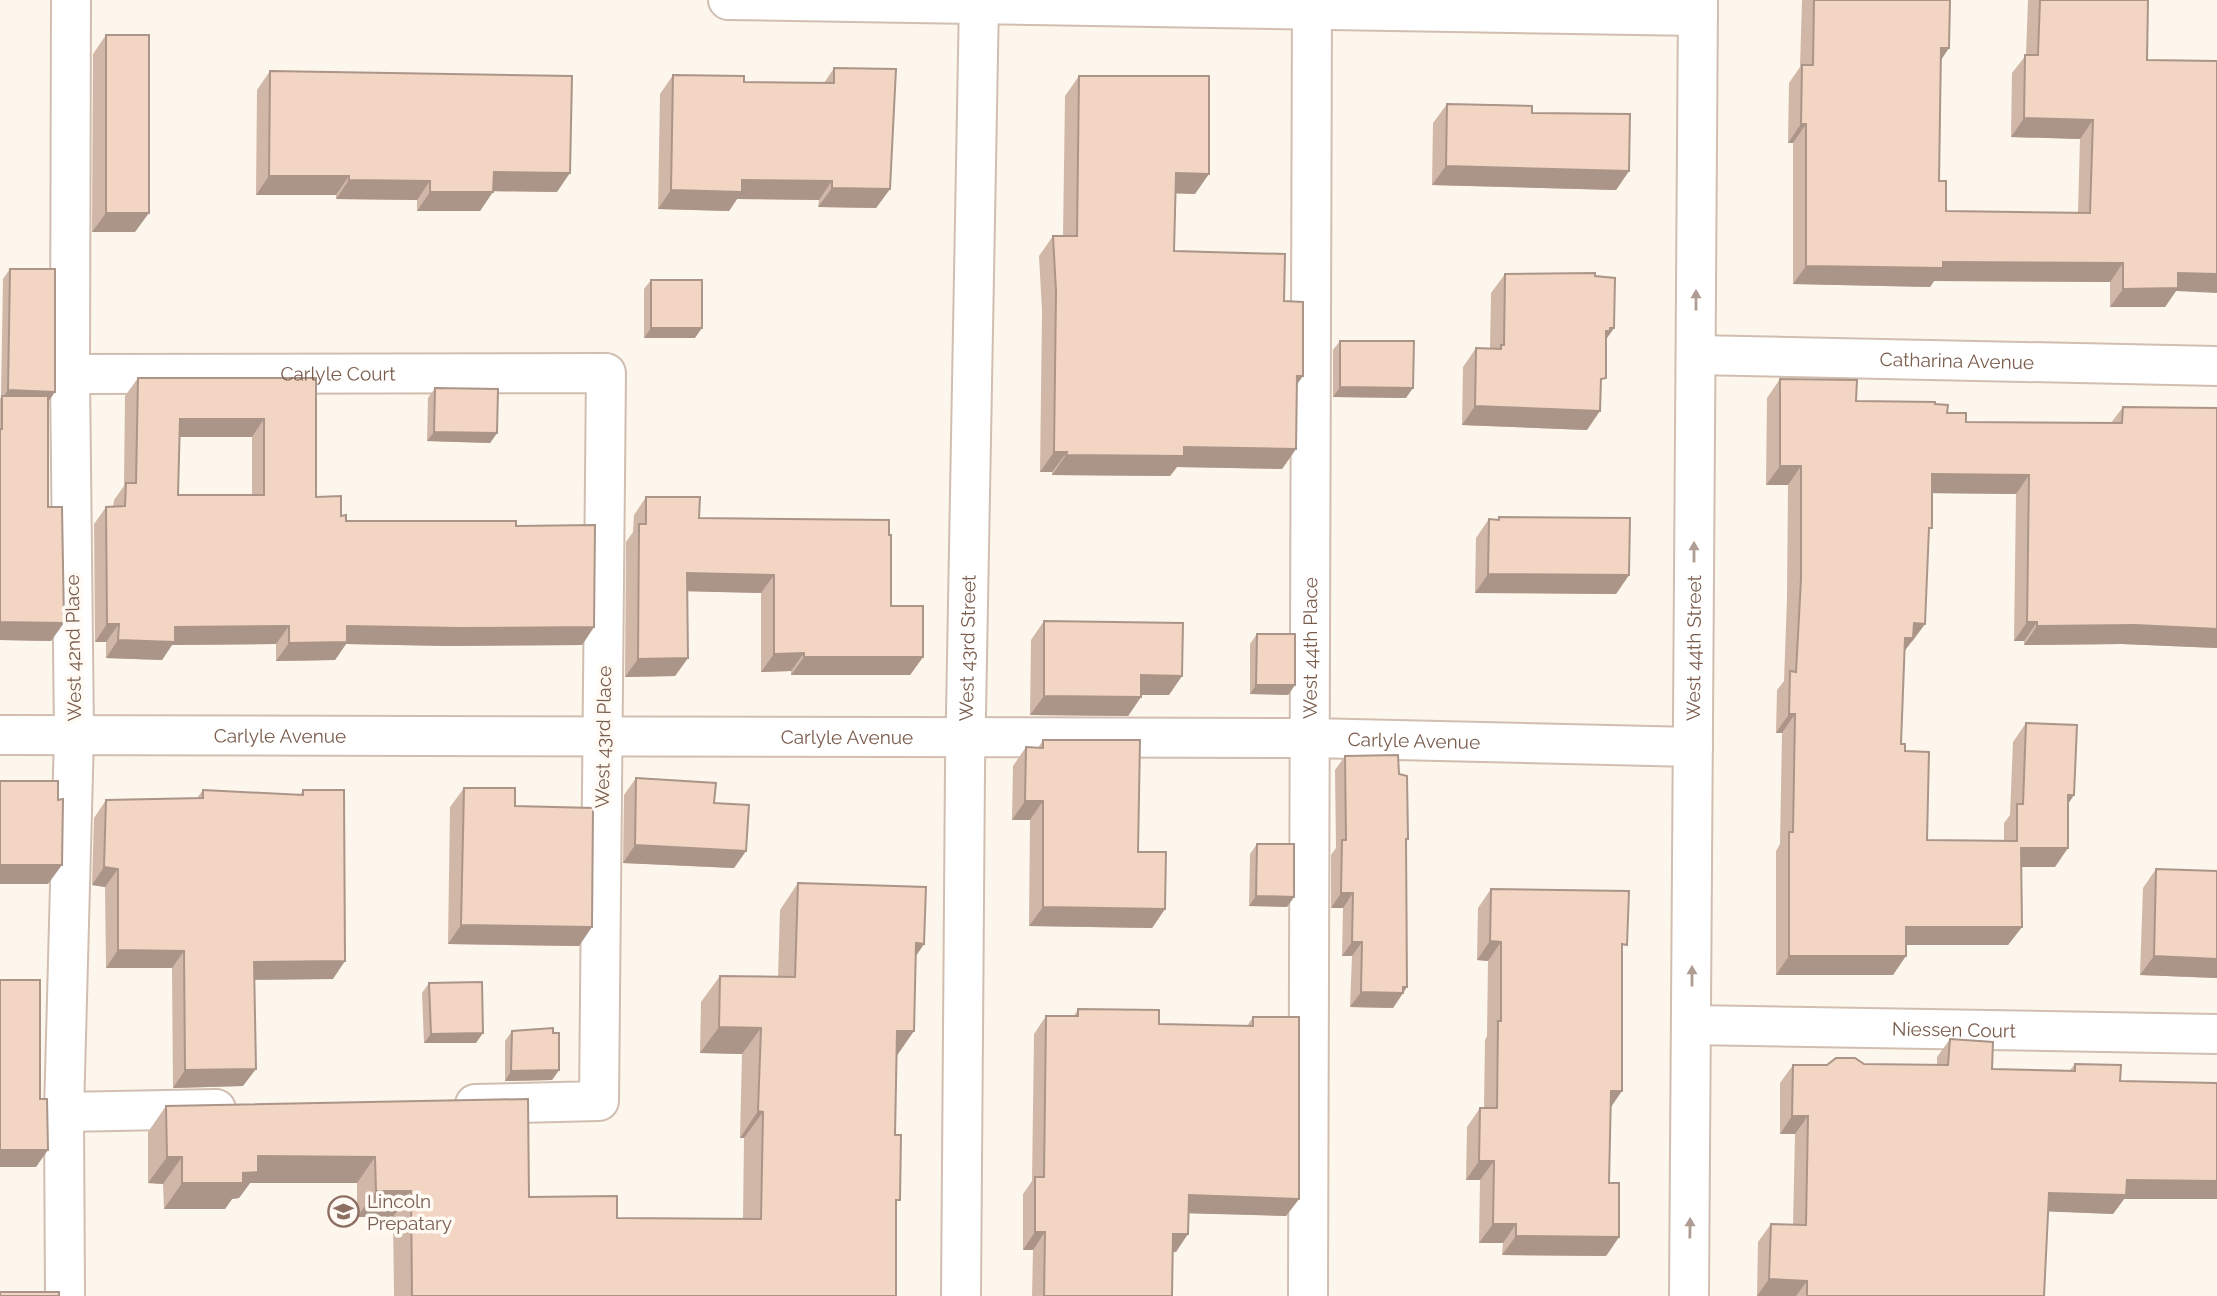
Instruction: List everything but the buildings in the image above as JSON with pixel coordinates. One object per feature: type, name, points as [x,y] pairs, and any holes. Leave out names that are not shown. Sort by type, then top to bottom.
[{"type":"street","name":"West 42nd Place","points":[[65,1296],[64,1112],[74,735],[70,374],[71,0]]},
{"type":"street","points":[[728,0],[1698,8]]},
{"type":"street","name":"West 43rd Street","points":[[961,1296],[965,736],[979,2]]},
{"type":"street","name":"West 44th Place","points":[[1308,1296],[1312,4]]},
{"type":"street","name":"West 44th Street","points":[[1689,1296],[1698,8]]},
{"type":"street","name":"Catharina Avenue","points":[[1696,355],[2217,366]]},
{"type":"street","name":"Carlyle Court","points":[[70,374],[606,373]]},
{"type":"street","name":"West 43rd Place","points":[[434,1104],[599,1101],[606,373]]},
{"type":"street","name":"Carlyle Avenue","points":[[0,735],[1310,738],[1693,747]]},
{"type":"street","name":"Niessen Court","points":[[1692,1025],[2217,1034]]},
{"type":"street","points":[[64,1112],[256,1108]]},
{"type":"place","name":"Lincoln Prepatary","points":[[344,1212]]}]
